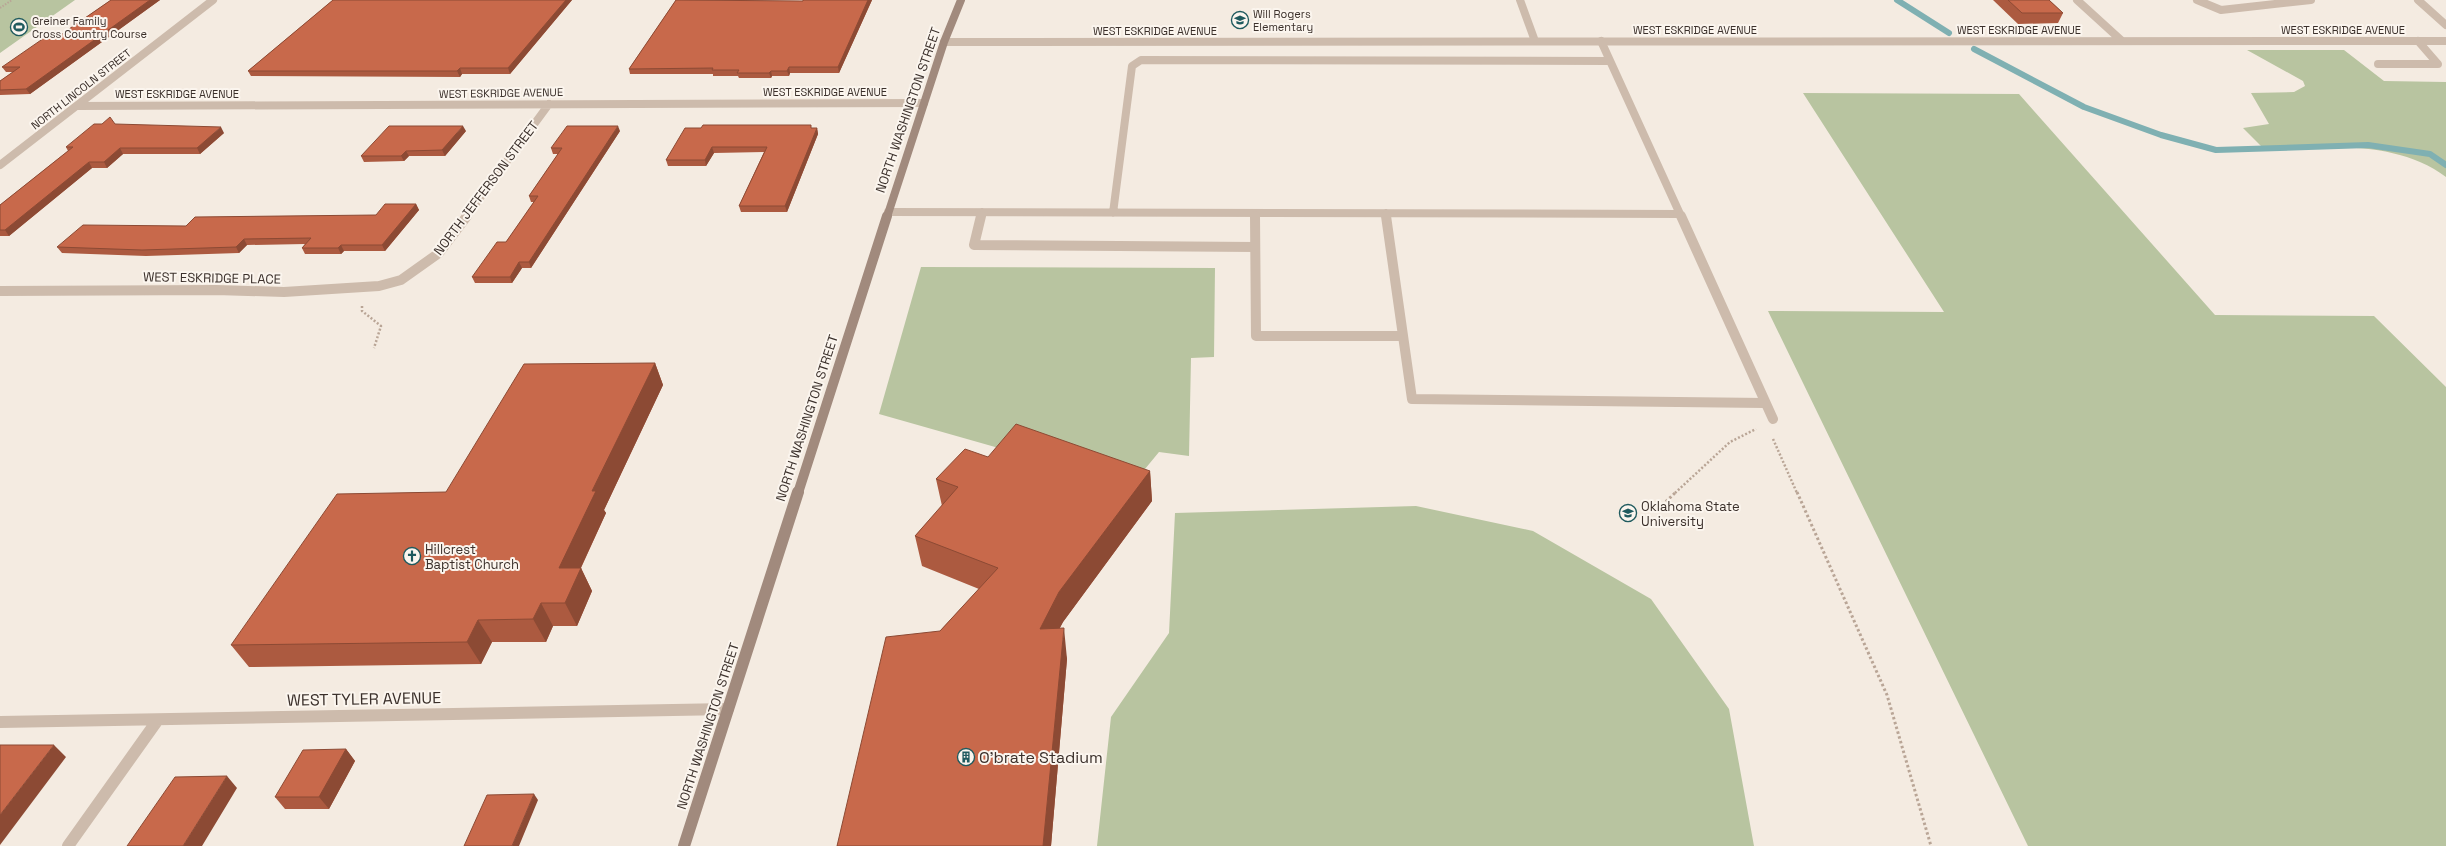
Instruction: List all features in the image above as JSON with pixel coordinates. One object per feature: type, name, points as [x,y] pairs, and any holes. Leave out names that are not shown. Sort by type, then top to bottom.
[{"type":"main road","name":"NORTH WASHINGTON STREET","points":[[684,846],[888,212],[944,42],[961,0]]},
{"type":"street","name":"NORTH LINCOLN STREET","points":[[0,165],[78,106],[212,0]]},
{"type":"street","points":[[1520,0],[1535,41]]},
{"type":"street","points":[[2077,0],[2122,41]]},
{"type":"street","points":[[2197,0],[2221,10],[2311,0]]},
{"type":"street","points":[[2418,0],[2446,25]]},
{"type":"street","points":[[1601,41],[1773,420]]},
{"type":"street","points":[[2378,64],[2438,64],[2418,41]]},
{"type":"street","name":"WEST ESKRIDGE AVENUE","points":[[944,42],[2446,41]]},
{"type":"street","points":[[1112,213],[1132,66],[1142,60],[1610,61]]},
{"type":"street","name":"NORTH JEFFERSON STREET","points":[[420,268],[439,253],[549,104]]},
{"type":"street","name":"WEST ESKRIDGE AVENUE","points":[[78,106],[924,104]]},
{"type":"street","points":[[888,212],[1680,214]]},
{"type":"street","points":[[982,212],[974,245],[1255,247]]},
{"type":"street","points":[[1254,213],[1256,336],[1403,336]]},
{"type":"street","points":[[1386,214],[1412,399],[1765,403]]},
{"type":"street","name":"WEST ESKRIDGE PLACE","points":[[0,291],[216,290],[284,292],[379,286],[401,280],[420,268]]},
{"type":"street","name":"WEST TYLER AVENUE","points":[[0,722],[157,721],[728,709]]},
{"type":"street","points":[[68,846],[157,721]]},
{"type":"path","points":[[0,8],[12,0]]},
{"type":"path","points":[[362,287],[362,311],[381,326],[374,348]]},
{"type":"path","points":[[1655,512],[1730,442],[1773,420]]},
{"type":"path","points":[[1773,420],[1772,438],[1887,695],[1931,846]]},
{"type":"green space","name":"Greiner Family Cross Country Course","points":[[0,0],[75,0],[0,53]]},
{"type":"green space","points":[[2247,50],[2344,50],[2384,81],[2446,82],[2446,177],[2427,165],[2407,157],[2364,148],[2319,147],[2275,150],[2261,146],[2243,128],[2269,124],[2251,93],[2294,92],[2305,86],[2303,81]]},
{"type":"green space","points":[[1803,93],[2019,94],[2215,315],[2374,316],[2446,387],[2446,846],[2028,846],[1768,311],[1944,312]]},
{"type":"green space","points":[[921,267],[1215,268],[1214,357],[1191,358],[1189,456],[1159,452],[1126,492],[1020,454],[879,414]]},
{"type":"green space","points":[[1416,506],[1533,531],[1651,599],[1729,709],[1754,846],[1097,846],[1111,717],[1169,633],[1175,513]]},
{"type":"building","points":[[111,0],[150,0],[26,89],[0,90],[0,81],[20,67],[2,67],[44,38],[56,38]]},
{"type":"building","points":[[333,0],[566,0],[508,68],[460,68],[457,71],[248,71]]},
{"type":"building","points":[[676,0],[868,0],[838,67],[789,67],[787,71],[771,71],[769,73],[737,73],[739,70],[712,70],[713,68],[629,69]]},
{"type":"building","points":[[2008,0],[2049,0],[2063,13],[2022,13]]},
{"type":"building","points":[[110,117],[115,124],[221,127],[197,148],[120,148],[104,162],[89,162],[5,230],[0,230],[0,205],[73,147],[66,147],[94,124],[102,124]]},
{"type":"building","points":[[703,125],[811,125],[811,128],[817,128],[785,206],[739,206],[767,147],[712,147],[705,160],[666,160],[685,128],[701,128]]},
{"type":"building","points":[[389,126],[463,126],[442,150],[406,151],[401,156],[361,156]]},
{"type":"building","points":[[567,126],[618,126],[529,262],[519,262],[510,277],[472,277],[497,242],[506,242],[538,196],[529,196],[562,148],[551,148]]},
{"type":"building","points":[[385,204],[416,204],[382,245],[341,245],[338,248],[302,248],[311,238],[244,239],[236,247],[142,250],[57,247],[83,225],[186,226],[195,217],[376,215]]},
{"type":"building","points":[[655,363],[592,491],[596,491],[559,568],[581,568],[565,603],[541,603],[533,619],[478,620],[467,642],[231,645],[337,494],[446,492],[524,364]]},
{"type":"building","points":[[1016,424],[1150,471],[1059,592],[1040,629],[1064,628],[1043,846],[837,846],[886,637],[940,631],[998,568],[915,536],[958,487],[936,479],[965,449],[988,457]]},
{"type":"building","points":[[0,745],[54,745],[0,815]]},
{"type":"building","points":[[346,749],[319,797],[275,797],[303,750]]},
{"type":"building","points":[[227,776],[183,846],[127,846],[175,777]]},
{"type":"building","points":[[534,794],[512,846],[464,846],[487,795]]},
{"type":"waterway","points":[[1897,0],[1949,33]]},
{"type":"waterway","points":[[1974,49],[2084,107],[2161,135],[2216,150],[2368,145],[2430,154],[2446,165]]},
{"type":"place","name":"Will Rogers Elementary","points":[[1240,20]]},
{"type":"place","name":"Greiner Family Cross Country Course","points":[[19,27]]},
{"type":"place","name":"Oklahoma State University","points":[[1628,513]]},
{"type":"place","name":"Hillcrest Baptist Church","points":[[412,556]]},
{"type":"place","name":"O'brate Stadium","points":[[966,757]]}]
